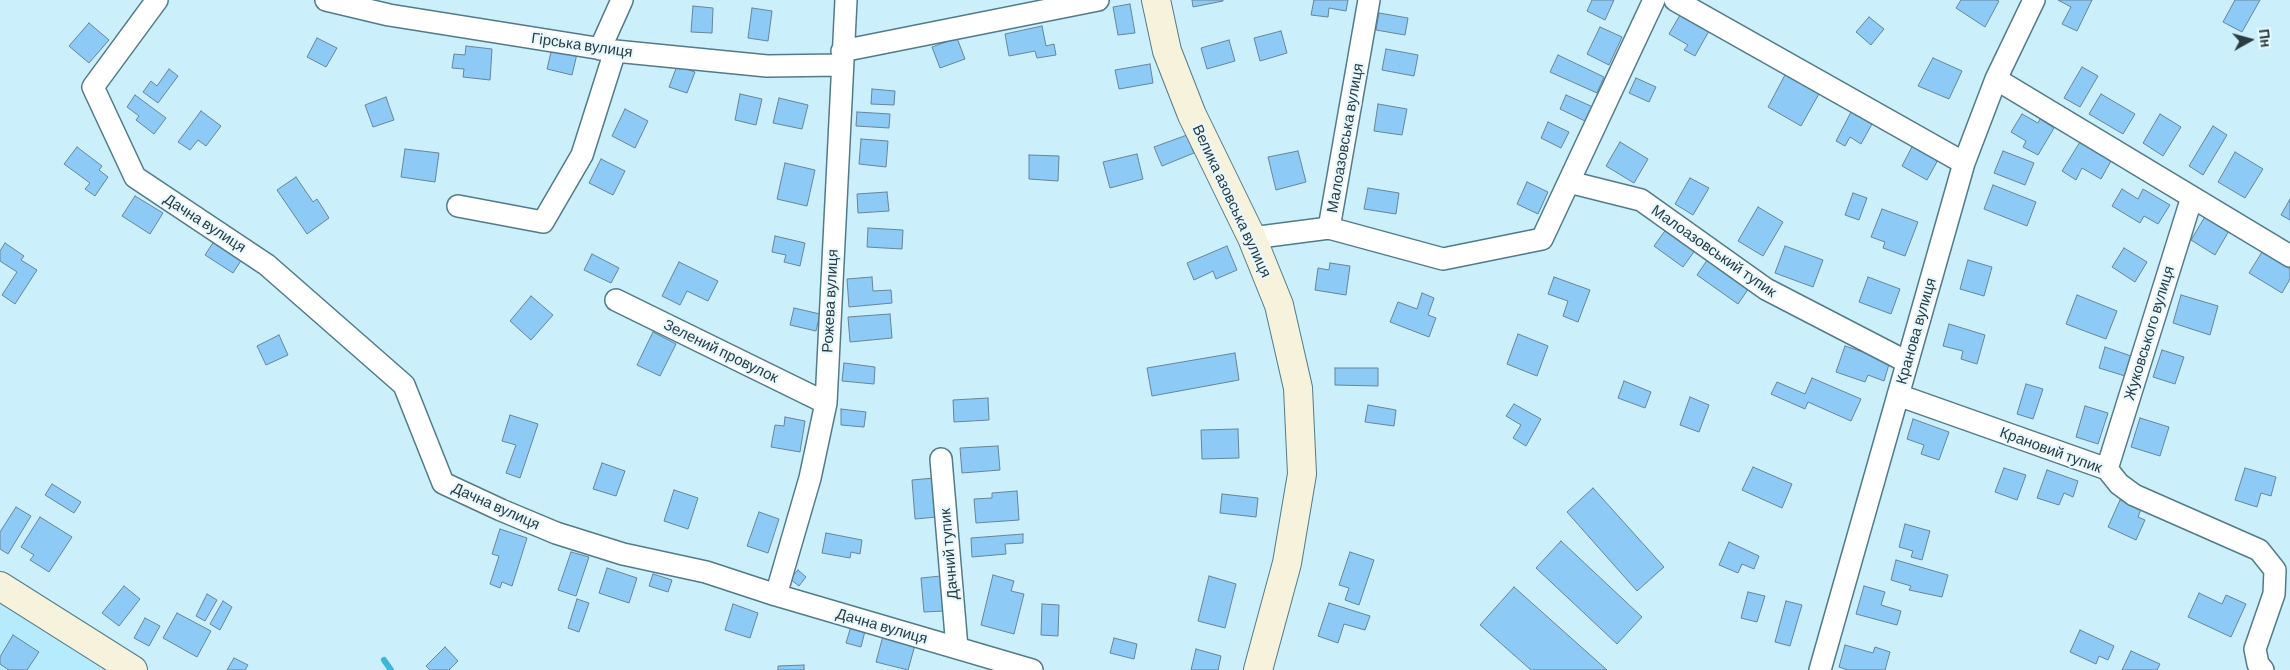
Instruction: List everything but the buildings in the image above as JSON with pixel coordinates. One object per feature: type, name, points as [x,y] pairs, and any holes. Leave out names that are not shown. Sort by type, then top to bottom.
[{"type":"street","name":"Дачна вулиця","points":[[157,0],[93,87],[135,177],[267,265],[404,385],[443,483],[556,533],[623,554],[706,572],[776,596],[1032,670]]},
{"type":"street","name":"Гірська вулиця","points":[[326,0],[389,15],[607,50],[767,66],[842,58],[1098,0]]},
{"type":"street","points":[[458,206],[543,222],[582,155],[607,50],[622,0]]},
{"type":"street","name":"Рожева вулиця","points":[[776,596],[810,478],[826,403],[846,0]]},
{"type":"street","name":"Велика азовська вулиця","points":[[1156,0],[1167,51],[1192,115],[1252,238],[1279,305],[1298,388],[1302,474],[1288,563],[1258,670]]},
{"type":"street","name":"Малоазовська вулиця","points":[[1252,238],[1330,228],[1369,0]]},
{"type":"street","points":[[1330,228],[1444,258],[1542,239],[1654,0]]},
{"type":"street","points":[[1675,0],[1964,163]]},
{"type":"street","name":"Кранова вулиця","points":[[1820,670],[1964,163],[1996,79],[2034,0]]},
{"type":"street","points":[[1996,79],[2290,256]]},
{"type":"street","name":"Малоазовський тупик","points":[[1569,182],[1641,200],[1766,289],[1907,362]]},
{"type":"street","name":"Жуковського вулиця","points":[[2107,470],[2192,197]]},
{"type":"street","name":"Зелений провулок","points":[[616,300],[826,403]]},
{"type":"street","name":"Крановий тупик","points":[[1898,395],[2107,470],[2119,484],[2134,495],[2259,550],[2274,570],[2274,594],[2255,648],[2258,664],[2263,670]]},
{"type":"street","name":"Дачний тупик","points":[[941,459],[957,648]]},
{"type":"street","points":[[0,586],[133,670]]},
{"type":"shaded area","points":[[0,601],[110,670],[0,670]]},
{"type":"waterway","points":[[384,660],[391,670]]}]
